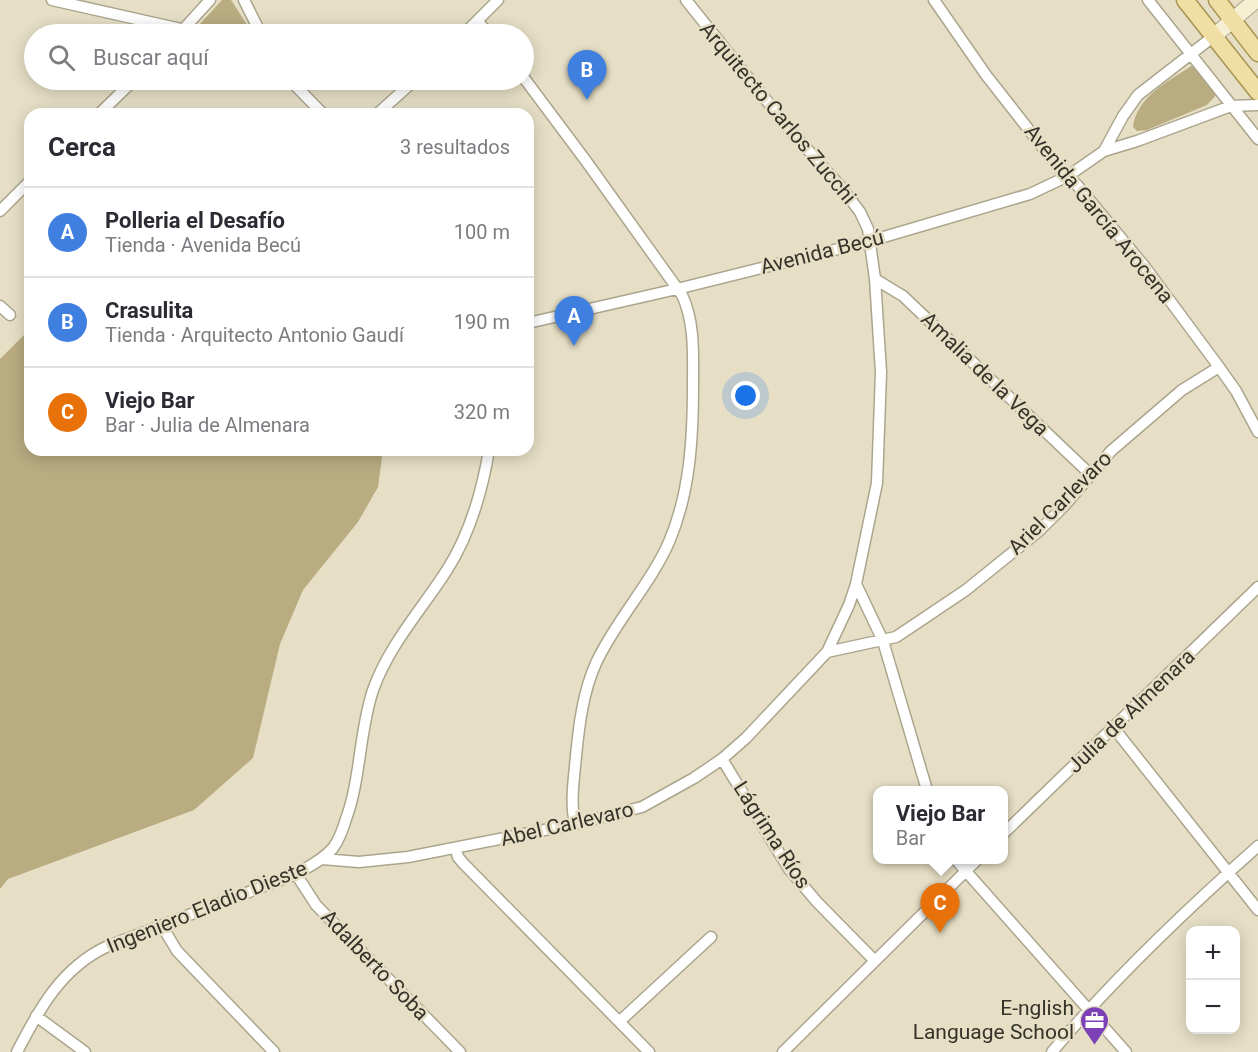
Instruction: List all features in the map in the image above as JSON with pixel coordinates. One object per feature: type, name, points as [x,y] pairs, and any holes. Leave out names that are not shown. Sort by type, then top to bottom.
[{"type":"main road","points":[[1185,0],[1258,92]]},
{"type":"main road","points":[[1217,0],[1258,52]]},
{"type":"street","points":[[52,0],[149,24]]},
{"type":"street","points":[[188,24],[210,0]]},
{"type":"street","points":[[244,0],[256,24]]},
{"type":"street","points":[[476,24],[498,0]]},
{"type":"street","name":"Arquitecto Carlos Zucchi","points":[[686,0],[784,123],[842,188],[860,212],[868,229],[875,279],[881,372],[877,483],[856,585],[827,652]]},
{"type":"street","name":"Avenida García Arocena","points":[[934,0],[986,75],[1058,167],[1145,267],[1220,367],[1258,432]]},
{"type":"street","points":[[1148,0],[1258,139]]},
{"type":"street","points":[[1214,36],[1256,0]]},
{"type":"street","name":"Avenida Becú","points":[[1104,151],[1123,116],[1138,95],[1214,36]]},
{"type":"street","points":[[105,108],[124,90]]},
{"type":"street","points":[[300,90],[317,108]]},
{"type":"street","points":[[384,108],[404,90]]},
{"type":"street","points":[[533,90],[586,160],[677,289],[688,310],[691,340],[693,414],[688,474],[669,542],[596,663],[586,692],[579,729],[573,788],[575,824]]},
{"type":"street","name":"Avenida Becú","points":[[534,322],[870,241],[1004,203],[1030,194],[1068,176],[1104,151],[1231,106],[1258,105]]},
{"type":"street","points":[[0,211],[24,188]]},
{"type":"street","name":"Amalia de la Vega","points":[[875,279],[903,296],[1090,475]]},
{"type":"street","points":[[0,306],[10,315]]},
{"type":"street","name":"Ariel Carlevaro","points":[[827,652],[896,637],[966,590],[1038,531],[1111,452],[1155,413],[1182,390],[1220,367]]},
{"type":"street","name":"Ingeniero Eladio Dieste","points":[[17,1052],[36,1016],[60,981],[85,959],[108,946],[296,874],[322,859],[333,848],[348,815],[368,713],[380,672],[461,546],[480,492],[488,456]]},
{"type":"street","points":[[856,585],[883,641],[926,786]]},
{"type":"street","name":"Julia de Almenara","points":[[1008,829],[1258,587]]},
{"type":"street","name":"Abel Carlevaro","points":[[322,859],[359,862],[456,849],[575,824],[642,807],[694,778],[722,759],[768,716],[827,652]]},
{"type":"street","points":[[1113,727],[1258,910]]},
{"type":"street","name":"Lágrima Ríos","points":[[722,759],[789,869],[816,902],[875,961]]},
{"type":"street","points":[[1052,1052],[1089,1009],[1258,846]]},
{"type":"street","points":[[456,849],[463,863],[649,1052]]},
{"type":"street","points":[[960,864],[1126,1052]]},
{"type":"street","points":[[783,1052],[972,864]]},
{"type":"street","name":"Adalberto Soba","points":[[296,874],[316,905],[460,1052]]},
{"type":"street","points":[[162,926],[177,951],[274,1052]]},
{"type":"street","points":[[620,1021],[711,937]]},
{"type":"street","points":[[36,1016],[85,1052]]},
{"type":"shaded area","points":[[222,0],[231,0],[247,24],[200,24]]},
{"type":"shaded area","points":[[1193,65],[1217,94],[1207,105],[1147,130],[1137,131],[1133,127],[1136,116],[1147,98]]},
{"type":"shaded area","points":[[24,335],[24,456],[382,456],[378,487],[358,522],[303,590],[280,644],[253,758],[194,810],[8,879],[0,889],[0,359]]},
{"type":"place","name":"Crasulita","points":[[587,100]]},
{"type":"place","name":"Polleria el Desafío","points":[[574,346]]},
{"type":"place","name":"Viejo Bar","points":[[940,933]]},
{"type":"place","name":"E-nglish Language School","points":[[1095,1046]]}]
